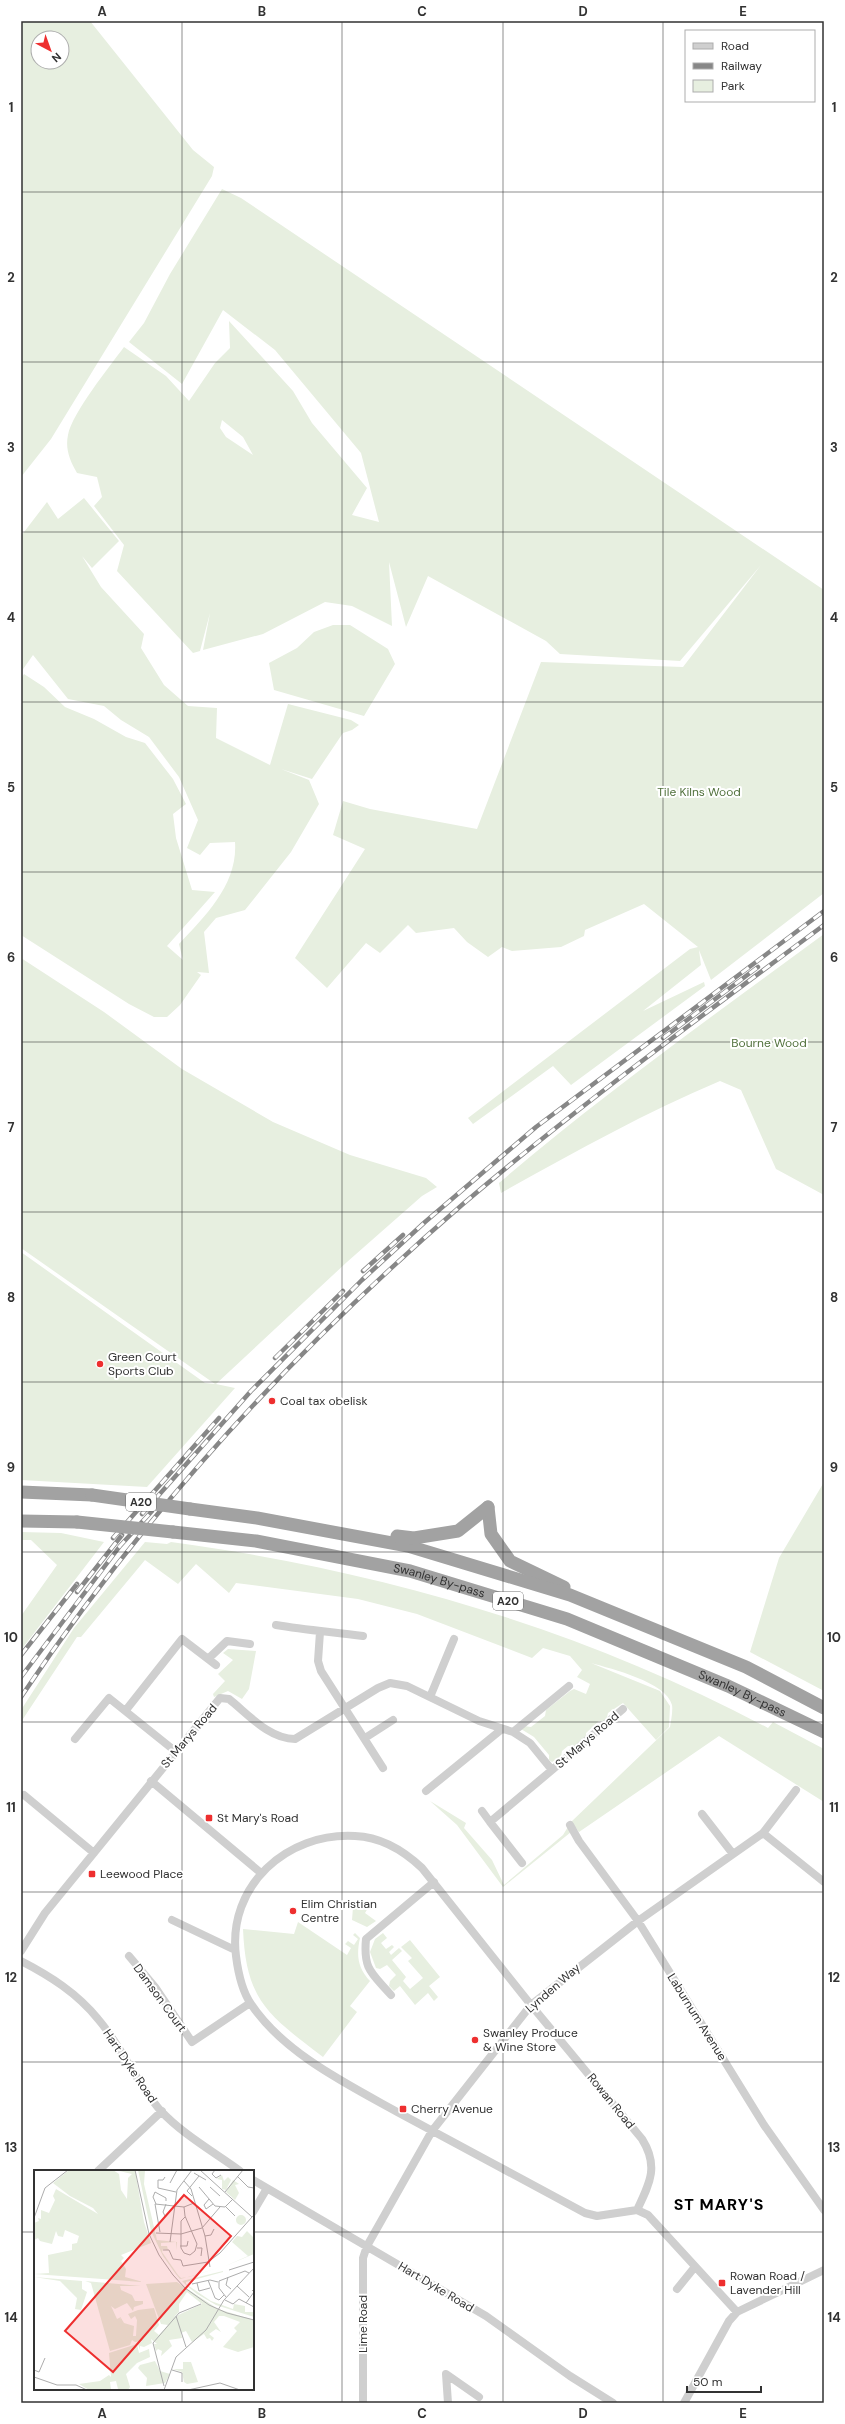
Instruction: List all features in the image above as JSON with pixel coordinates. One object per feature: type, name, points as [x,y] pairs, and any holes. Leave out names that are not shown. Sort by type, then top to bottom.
[{"type":"highway","name":"Swanley By-pass","points":[[21,1492],[92,1496],[206,1510],[408,1546],[570,1596],[746,1667],[824,1708]]},
{"type":"highway","points":[[206,1510],[238,1508],[414,1538],[458,1531],[488,1507],[491,1534],[510,1561],[659,1632]]},
{"type":"highway","name":"Swanley By-pass","points":[[21,1521],[77,1522],[256,1541],[410,1571],[567,1619],[728,1686],[824,1732]]},
{"type":"street","points":[[276,1625],[320,1632],[328,1631],[363,1636]]},
{"type":"street","points":[[320,1632],[318,1661],[321,1671],[383,1768]]},
{"type":"street","points":[[126,1710],[182,1638],[216,1665]]},
{"type":"street","points":[[430,1697],[454,1639]]},
{"type":"street","points":[[208,1659],[227,1641],[250,1644]]},
{"type":"street","name":"St Marys Road","points":[[21,1951],[45,1912],[175,1751],[220,1698],[229,1699],[274,1735],[283,1739],[302,1737],[378,1688],[390,1683],[407,1686],[479,1721],[513,1732],[530,1743],[552,1770]]},
{"type":"street","points":[[513,1732],[569,1686]]},
{"type":"street","points":[[75,1738],[109,1698],[126,1710],[175,1751]]},
{"type":"street","name":"St Marys Road","points":[[490,1822],[623,1709]]},
{"type":"street","points":[[365,1738],[393,1720]]},
{"type":"street","points":[[426,1791],[502,1729]]},
{"type":"street","points":[[152,1781],[261,1873]]},
{"type":"street","name":"Lynden Way","points":[[367,2246],[432,2131],[531,2005],[638,1921],[763,1833],[796,1790]]},
{"type":"street","points":[[24,1796],[94,1853]]},
{"type":"street","points":[[482,1811],[522,1863]]},
{"type":"street","points":[[702,1814],[733,1854]]},
{"type":"street","name":"Laburnum Avenue","points":[[570,1825],[579,1841],[638,1921],[764,2124],[824,2210]]},
{"type":"street","points":[[763,1833],[824,1882]]},
{"type":"street","points":[[531,2005],[422,1868],[399,1849],[377,1840],[356,1836],[331,1837],[309,1842],[288,1851],[261,1873],[248,1892],[238,1913],[235,1950],[240,1978],[250,2003],[275,2031],[316,2065],[339,2081],[585,2213],[597,2216],[637,2210],[648,2215],[694,2268],[737,2312]]},
{"type":"street","points":[[391,1995],[369,1970],[364,1958],[366,1939],[434,1882]]},
{"type":"street","points":[[172,1920],[235,1950]]},
{"type":"street","name":"Damson Court","points":[[129,1956],[155,1987],[192,2042],[250,2003]]},
{"type":"street","name":"Hart Dyke Road","points":[[21,1961],[60,1984],[83,2002],[99,2019],[141,2085],[162,2112],[239,2170]]},
{"type":"street","name":"Rowan Road","points":[[531,2005],[642,2138],[649,2150],[652,2172],[637,2210]]},
{"type":"street","points":[[99,2170],[162,2112]]},
{"type":"street","name":"Hart Dyke Road","points":[[254,2181],[266,2190],[367,2246],[486,2316],[570,2376],[613,2403]]},
{"type":"street","points":[[254,2210],[266,2190]]},
{"type":"street","name":"Lime Road","points":[[363,2403],[363,2258],[367,2246]]},
{"type":"street","points":[[677,2289],[694,2268]]},
{"type":"street","points":[[684,2403],[729,2321],[737,2312],[824,2270]]},
{"type":"street","points":[[448,2403],[446,2374],[479,2396]]},
{"type":"green space","points":[[21,21],[90,21],[193,150],[214,167],[212,176],[51,439],[21,477]]},
{"type":"green space","name":"Tile Kilns Wood","points":[[222,189],[241,198],[824,590],[824,893],[711,980],[699,950],[701,965],[643,1011],[704,982],[705,986],[571,1085],[553,1066],[473,1124],[468,1118],[690,949],[698,947],[644,904],[585,930],[584,936],[561,947],[512,951],[502,947],[488,957],[467,942],[454,928],[416,933],[408,925],[380,953],[366,943],[327,988],[295,958],[365,849],[333,835],[343,801],[370,809],[477,829],[541,662],[683,667],[761,565],[680,661],[560,654],[546,641],[428,576],[406,627],[389,562],[392,626],[352,606],[325,602],[263,634],[203,650],[210,613],[200,651],[193,653],[117,571],[124,545],[94,506],[102,497],[97,477],[77,473],[69,455],[67,440],[76,415],[92,390],[124,347],[166,376],[189,401],[215,363],[230,348],[229,321],[293,391],[312,423],[367,488],[352,515],[379,522],[361,453],[275,350],[223,310],[182,384],[129,342],[144,323],[170,274]],"holes":[[[222,420],[243,437],[253,455],[226,437],[220,428]]]},
{"type":"green space","points":[[84,498],[119,541],[92,568],[82,556],[101,587],[144,634],[141,648],[164,685],[188,706],[217,708],[216,738],[270,765],[288,704],[351,720],[359,725],[352,730],[343,733],[312,779],[281,769],[309,780],[319,804],[291,852],[245,910],[216,918],[204,932],[209,973],[197,972],[201,975],[180,1005],[167,1017],[154,1017],[129,1004],[21,935],[21,679],[24,674],[44,687],[65,707],[94,719],[126,737],[145,743],[173,779],[186,804],[173,814],[176,838],[192,890],[215,892],[167,946],[183,960],[179,944],[200,922],[218,898],[226,885],[235,857],[235,842],[210,843],[200,855],[187,848],[198,820],[179,777],[149,737],[121,720],[104,706],[68,699],[33,655],[21,672],[21,536],[47,502],[58,519]]},
{"type":"green space","points":[[333,625],[350,625],[388,649],[395,664],[364,716],[274,690],[269,663],[297,648],[314,632]]},
{"type":"green space","name":"Bourne Wood","points":[[824,934],[824,1195],[776,1169],[741,1090],[720,1081],[636,1120],[501,1193],[499,1183],[538,1150],[619,1086]]},
{"type":"green space","points":[[21,958],[104,1012],[182,1069],[273,1122],[350,1155],[426,1178],[437,1187],[422,1196],[347,1262],[216,1384],[235,1388],[147,1487],[21,1480],[21,1252],[205,1383],[215,1384],[21,1248]]},
{"type":"green space","points":[[824,1482],[824,1691],[750,1652],[779,1558]]},
{"type":"green space","points":[[21,1532],[61,1533],[104,1542],[21,1650],[21,1616],[57,1565],[31,1540],[21,1540]]},
{"type":"green space","points":[[145,1542],[167,1544],[171,1542],[249,1554],[326,1569],[402,1587],[478,1608],[552,1633],[626,1661],[697,1693],[768,1728],[773,1722],[824,1749],[824,1802],[719,1736],[579,1832],[576,1828],[503,1887],[457,1825],[430,1801],[466,1823],[464,1828],[492,1860],[504,1885],[563,1835],[571,1822],[670,1727],[672,1705],[668,1697],[660,1690],[649,1683],[624,1673],[591,1663],[660,1691],[670,1706],[669,1727],[656,1740],[623,1703],[608,1713],[606,1721],[599,1721],[586,1733],[586,1739],[575,1746],[568,1746],[562,1751],[561,1757],[552,1762],[549,1760],[549,1755],[534,1737],[521,1729],[524,1726],[531,1727],[545,1716],[546,1710],[570,1691],[574,1689],[586,1694],[590,1684],[577,1677],[582,1670],[570,1656],[543,1648],[532,1658],[417,1614],[358,1599],[236,1583],[229,1593],[196,1564],[178,1584],[145,1560],[81,1637],[77,1637],[21,1722],[21,1710],[74,1628]]},
{"type":"green space","points":[[228,1649],[256,1651],[249,1689],[242,1699],[228,1691],[214,1697],[213,1694],[225,1681],[218,1674],[233,1660],[223,1653]]},
{"type":"green space","points":[[362,1904],[368,1908],[365,1913],[376,1921],[367,1927],[352,1920],[353,1907]]},
{"type":"green space","points":[[298,1922],[347,1955],[351,1948],[345,1944],[348,1941],[354,1945],[358,1939],[353,1935],[355,1933],[360,1938],[358,1950],[359,1961],[363,1971],[370,1981],[350,2006],[357,2012],[323,2057],[274,2017],[264,2004],[255,1990],[249,1973],[245,1953],[243,1929],[294,1934]]},
{"type":"green space","points":[[383,1933],[387,1938],[381,1943],[386,1949],[392,1945],[394,1947],[389,1952],[391,1955],[399,1948],[402,1951],[392,1960],[406,1977],[403,1981],[410,1989],[423,1978],[408,1961],[412,1958],[401,1947],[410,1940],[440,1977],[429,1986],[438,1997],[434,2001],[428,1993],[415,2005],[400,1986],[394,1991],[389,1986],[390,1981],[396,1975],[387,1965],[380,1969],[376,1968],[370,1952],[375,1939]]},
{"type":"railway","points":[[142,1514],[251,1391],[362,1280],[425,1222],[536,1127],[824,911]]},
{"type":"railway","points":[[21,1697],[68,1629],[118,1563],[171,1498],[225,1436],[340,1316],[463,1204],[551,1131],[824,925]]},
{"type":"railway","points":[[663,1038],[758,967]]},
{"type":"railway","points":[[363,1271],[403,1235]]},
{"type":"railway","points":[[275,1358],[343,1291]]},
{"type":"railway","points":[[113,1538],[219,1418]]},
{"type":"railway","points":[[21,1677],[120,1546],[152,1511]]},
{"type":"railway","points":[[77,1592],[122,1535]]},
{"type":"railway","points":[[21,1655],[77,1584]]},
{"type":"place","name":"Green Court Sports Club","points":[[100,1364]]},
{"type":"place","name":"Coal tax obelisk","points":[[272,1401]]},
{"type":"place","name":"St Mary's Road","points":[[209,1818]]},
{"type":"place","name":"Leewood Place","points":[[92,1874]]},
{"type":"place","name":"Elim Christian Centre","points":[[293,1911]]},
{"type":"place","name":"Swanley Produce & Wine Store","points":[[475,2040]]},
{"type":"place","name":"Cherry Avenue","points":[[403,2109]]},
{"type":"place","name":"Rowan Road / Lavender Hill","points":[[722,2283]]},
{"type":"district","name":"ST MARY'S","points":[[719,2204]]}]
